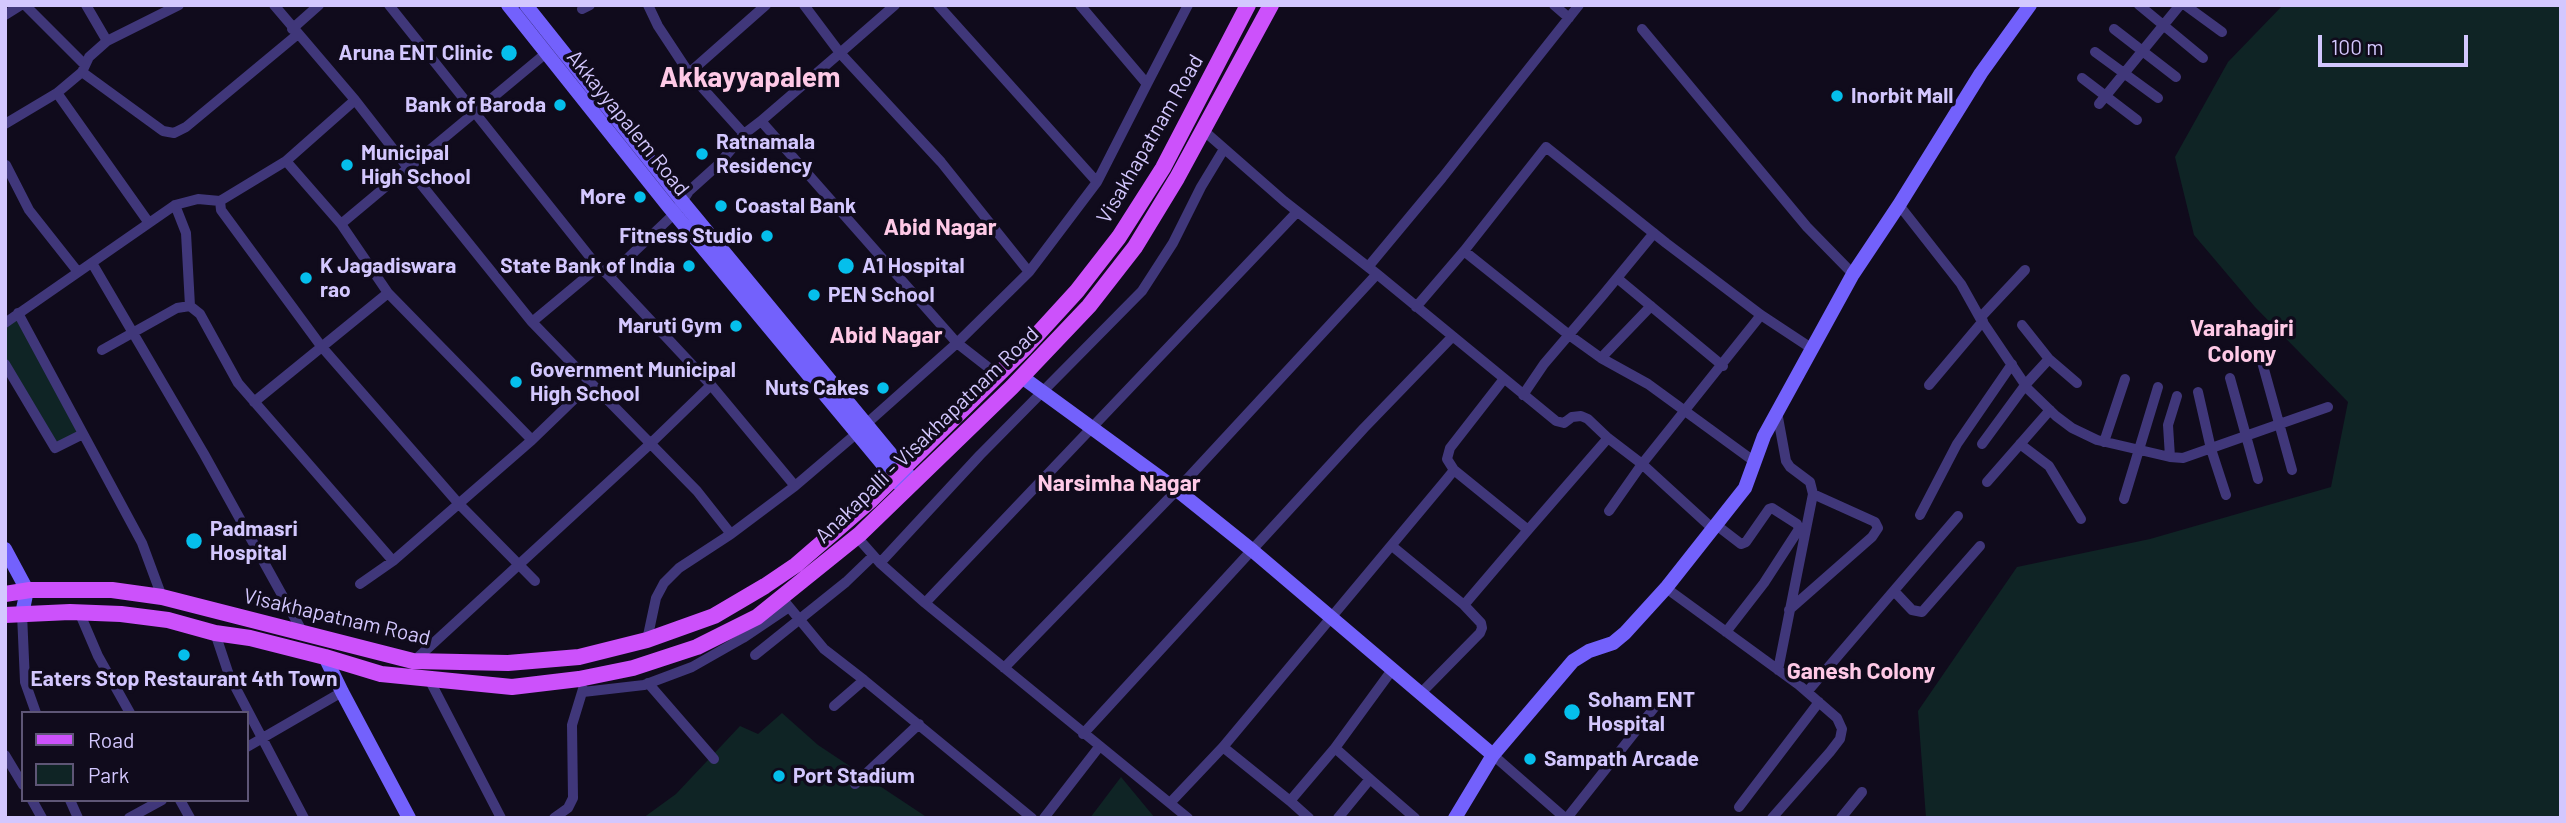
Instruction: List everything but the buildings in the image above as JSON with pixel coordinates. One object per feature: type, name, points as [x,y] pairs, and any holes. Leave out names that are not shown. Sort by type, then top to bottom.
[{"type":"main road","name":"Akkayyapalem Road","points":[[508,5],[545,54],[679,207],[910,487]]},
{"type":"main road","points":[[526,5],[679,207]]},
{"type":"main road","name":"Visakhapatnam Road","points":[[6,590],[112,590],[162,597],[413,661],[508,663],[579,657],[648,640],[714,615],[796,565],[870,501],[998,375],[1077,290],[1119,237],[1163,168],[1248,5]]},
{"type":"main road","name":"Anakapalli - Visakhapatnam Road","points":[[5,615],[121,614],[168,620],[326,657],[381,674],[512,687],[584,685],[697,647],[785,602],[910,487],[1089,306],[1135,247],[1203,131],[1271,5]]},
{"type":"main road","points":[[1455,818],[1493,755],[1573,662],[1589,651],[1613,643],[1666,588],[1745,488],[1758,449],[1853,274],[1981,73],[2030,5]]},
{"type":"main road","points":[[1021,377],[1177,490],[1493,755]]},
{"type":"main road","points":[[5,549],[27,590],[22,614]]},
{"type":"main road","points":[[6,590],[22,614]]},
{"type":"main road","points":[[326,657],[409,818]]},
{"type":"street","points":[[5,15],[23,5],[83,68],[163,131],[174,133],[186,127],[295,31],[319,5]]},
{"type":"street","points":[[86,5],[107,41]]},
{"type":"street","points":[[5,124],[57,93],[107,41],[179,5]]},
{"type":"street","points":[[274,5],[355,100],[532,322],[649,445],[697,491],[731,534]]},
{"type":"street","points":[[389,5],[598,267],[711,385],[795,486]]},
{"type":"street","points":[[648,5],[658,26],[689,72],[744,134]]},
{"type":"street","points":[[689,72],[766,5]]},
{"type":"street","points":[[804,5],[840,53],[941,162],[1029,272]]},
{"type":"street","points":[[609,276],[679,207],[744,134],[895,5]]},
{"type":"street","points":[[938,5],[1097,183]]},
{"type":"street","points":[[1080,5],[1147,84]]},
{"type":"street","points":[[648,640],[656,598],[664,583],[679,568],[731,534],[795,486],[957,343],[1029,272],[1097,183],[1188,5]]},
{"type":"street","points":[[1230,40],[1240,5]]},
{"type":"street","points":[[1554,5],[1569,18]]},
{"type":"street","points":[[1368,267],[1579,5]]},
{"type":"street","points":[[2139,5],[2203,58]]},
{"type":"street","points":[[2102,100],[2183,5],[2222,32]]},
{"type":"street","points":[[1642,29],[1807,227],[1853,274]]},
{"type":"street","points":[[2114,29],[2176,77]]},
{"type":"street","points":[[2095,52],[2158,98]]},
{"type":"street","points":[[341,224],[545,54]]},
{"type":"street","points":[[2082,78],[2102,100],[2137,120]]},
{"type":"street","points":[[57,93],[149,223]]},
{"type":"street","points":[[5,323],[175,205],[198,199],[220,201],[286,161],[355,100]]},
{"type":"street","points":[[761,121],[957,343],[998,375]]},
{"type":"street","points":[[1203,131],[1297,212],[1556,421],[1564,422],[1581,416],[1588,419],[1714,526],[1741,544],[1746,542],[1769,509],[1772,508],[1797,524],[1799,529],[1764,583],[1726,632]]},
{"type":"street","points":[[1416,307],[1464,251],[1546,146],[1761,315],[1811,348]]},
{"type":"street","points":[[755,655],[876,559],[1142,290],[1173,243],[1200,187],[1224,149]]},
{"type":"street","points":[[286,161],[341,224],[388,293],[532,440]]},
{"type":"street","points":[[6,165],[30,210],[78,272]]},
{"type":"street","points":[[220,201],[221,211],[321,346],[459,504],[535,582]]},
{"type":"street","points":[[175,205],[187,233],[190,306]]},
{"type":"street","points":[[1899,205],[1961,284],[2026,384],[2050,410],[2072,428],[2104,442],[2183,458],[2328,407]]},
{"type":"street","points":[[925,603],[1297,212]]},
{"type":"street","points":[[1523,395],[1544,363],[1654,233]]},
{"type":"street","points":[[1464,251],[1569,335],[1601,358],[1648,384],[1755,462]]},
{"type":"street","points":[[92,262],[132,335],[204,454],[302,631]]},
{"type":"street","points":[[532,322],[598,267]]},
{"type":"street","points":[[1929,385],[2025,270]]},
{"type":"street","points":[[1004,668],[1177,490],[1377,274]]},
{"type":"street","points":[[1617,278],[1723,366]]},
{"type":"street","points":[[254,402],[388,293]]},
{"type":"street","points":[[102,350],[177,308],[190,306],[200,314],[238,383],[393,561]]},
{"type":"street","points":[[1601,358],[1651,306]]},
{"type":"street","points":[[18,313],[142,543],[162,597]]},
{"type":"street","points":[[1609,511],[1642,464],[1723,366],[1761,315]]},
{"type":"street","points":[[2022,325],[2049,359],[2077,383]]},
{"type":"street","points":[[1083,734],[1364,428],[1452,337]]},
{"type":"street","points":[[1982,444],[2026,384],[2049,359]]},
{"type":"street","points":[[2262,362],[2292,470]]},
{"type":"street","points":[[5,364],[55,448],[83,434]]},
{"type":"street","points":[[1920,515],[1962,437],[2012,365]]},
{"type":"street","points":[[2230,378],[2258,479]]},
{"type":"street","points":[[2104,442],[2125,379]]},
{"type":"street","points":[[1503,380],[1450,448],[1447,459],[1454,470],[1528,530]]},
{"type":"street","points":[[360,584],[393,561],[459,504],[532,440],[591,383]]},
{"type":"street","points":[[413,661],[711,385]]},
{"type":"street","points":[[2124,499],[2158,387]]},
{"type":"street","points":[[2198,392],[2211,449],[2226,495]]},
{"type":"street","points":[[2170,457],[2169,416],[2177,396]]},
{"type":"street","points":[[1987,482],[2050,410]]},
{"type":"street","points":[[1777,412],[1786,461],[1813,487],[1778,670]]},
{"type":"street","points":[[1464,605],[1608,438]]},
{"type":"street","points":[[2020,444],[2049,466],[2081,519]]},
{"type":"street","points":[[1170,803],[1223,747],[1454,470]]},
{"type":"street","points":[[1789,610],[1872,537],[1878,528],[1875,522],[1813,494]]},
{"type":"street","points":[[1807,692],[1958,516]]},
{"type":"street","points":[[857,537],[876,559],[925,603],[1188,818]]},
{"type":"street","points":[[1392,546],[1464,605],[1480,623],[1480,633],[1420,693]]},
{"type":"street","points":[[1895,592],[1912,610],[1922,612],[1980,546]]},
{"type":"street","points":[[1666,588],[1807,692],[1837,718],[1842,729],[1840,739],[1772,818]]},
{"type":"street","points":[[554,818],[568,808],[573,799],[572,725],[584,685],[648,683],[692,667],[743,638],[785,602],[824,649],[1032,818]]},
{"type":"street","points":[[22,614],[25,682],[35,711]]},
{"type":"street","points":[[80,614],[98,656],[129,711]]},
{"type":"street","points":[[215,633],[223,663],[247,711]]},
{"type":"street","points":[[1290,801],[1335,748],[1392,670]]},
{"type":"street","points":[[429,679],[501,818]]},
{"type":"street","points":[[834,706],[864,680]]},
{"type":"street","points":[[648,683],[714,759]]},
{"type":"street","points":[[248,746],[342,692]]},
{"type":"street","points":[[1739,807],[1819,702]]},
{"type":"street","points":[[1493,755],[1566,818],[1654,708]]},
{"type":"street","points":[[248,712],[304,818]]},
{"type":"street","points":[[855,784],[919,724]]},
{"type":"street","points":[[1044,818],[1099,747]]},
{"type":"street","points":[[1223,747],[1309,818]]},
{"type":"street","points":[[1335,748],[1416,818]]},
{"type":"street","points":[[5,755],[21,782]]},
{"type":"street","points":[[1338,818],[1370,779]]},
{"type":"street","points":[[1841,818],[1862,792]]},
{"type":"street","points":[[33,802],[42,818]]},
{"type":"street","points":[[71,802],[78,818]]},
{"type":"street","points":[[130,818],[158,802]]},
{"type":"street","points":[[181,802],[190,818]]},
{"type":"green space","points":[[2283,5],[2561,5],[2561,818],[1926,818],[1918,711],[2017,567],[2150,539],[2331,487],[2348,402],[2255,307],[2194,235],[2175,157],[2228,62]]},
{"type":"green space","points":[[18,313],[83,434],[55,448],[5,364],[5,323]]},
{"type":"green space","name":"Port Stadium","points":[[782,713],[818,745],[928,818],[643,818],[676,794],[740,726],[758,734]]},
{"type":"green space","points":[[1121,777],[1155,818],[1090,818]]},
{"type":"place","name":"Aruna ENT Clinic","points":[[509,53]]},
{"type":"place","name":"Inorbit Mall","points":[[1837,96]]},
{"type":"place","name":"Bank of Baroda","points":[[560,105]]},
{"type":"place","name":"Ratnamala Residency","points":[[702,154]]},
{"type":"place","name":"Municipal High School","points":[[347,165]]},
{"type":"place","name":"More","points":[[640,197]]},
{"type":"place","name":"Coastal Bank","points":[[721,206]]},
{"type":"place","name":"Fitness Studio","points":[[767,236]]},
{"type":"place","name":"State Bank of India","points":[[689,266]]},
{"type":"place","name":"A1 Hospital","points":[[846,266]]},
{"type":"place","name":"K Jagadiswara rao","points":[[306,278]]},
{"type":"place","name":"PEN School","points":[[814,295]]},
{"type":"place","name":"Maruti Gym","points":[[736,326]]},
{"type":"place","name":"Government Municipal High School","points":[[516,382]]},
{"type":"place","name":"Nuts Cakes","points":[[883,388]]},
{"type":"place","name":"Padmasri Hospital","points":[[194,541]]},
{"type":"place","name":"Eaters Stop Restaurant 4th Town","points":[[184,655]]},
{"type":"place","name":"Soham ENT Hospital","points":[[1572,712]]},
{"type":"place","name":"Sampath Arcade","points":[[1530,759]]},
{"type":"place","name":"Port Stadium","points":[[779,776]]},
{"type":"district","name":"Akkayyapalem","points":[[750,78]]},
{"type":"district","name":"Abid Nagar","points":[[940,227]]},
{"type":"district","name":"Abid Nagar","points":[[886,335]]},
{"type":"district","name":"Varahagiri Colony","points":[[2242,341]]},
{"type":"district","name":"Narsimha Nagar","points":[[1119,483]]},
{"type":"district","name":"Ganesh Colony","points":[[1861,671]]}]
